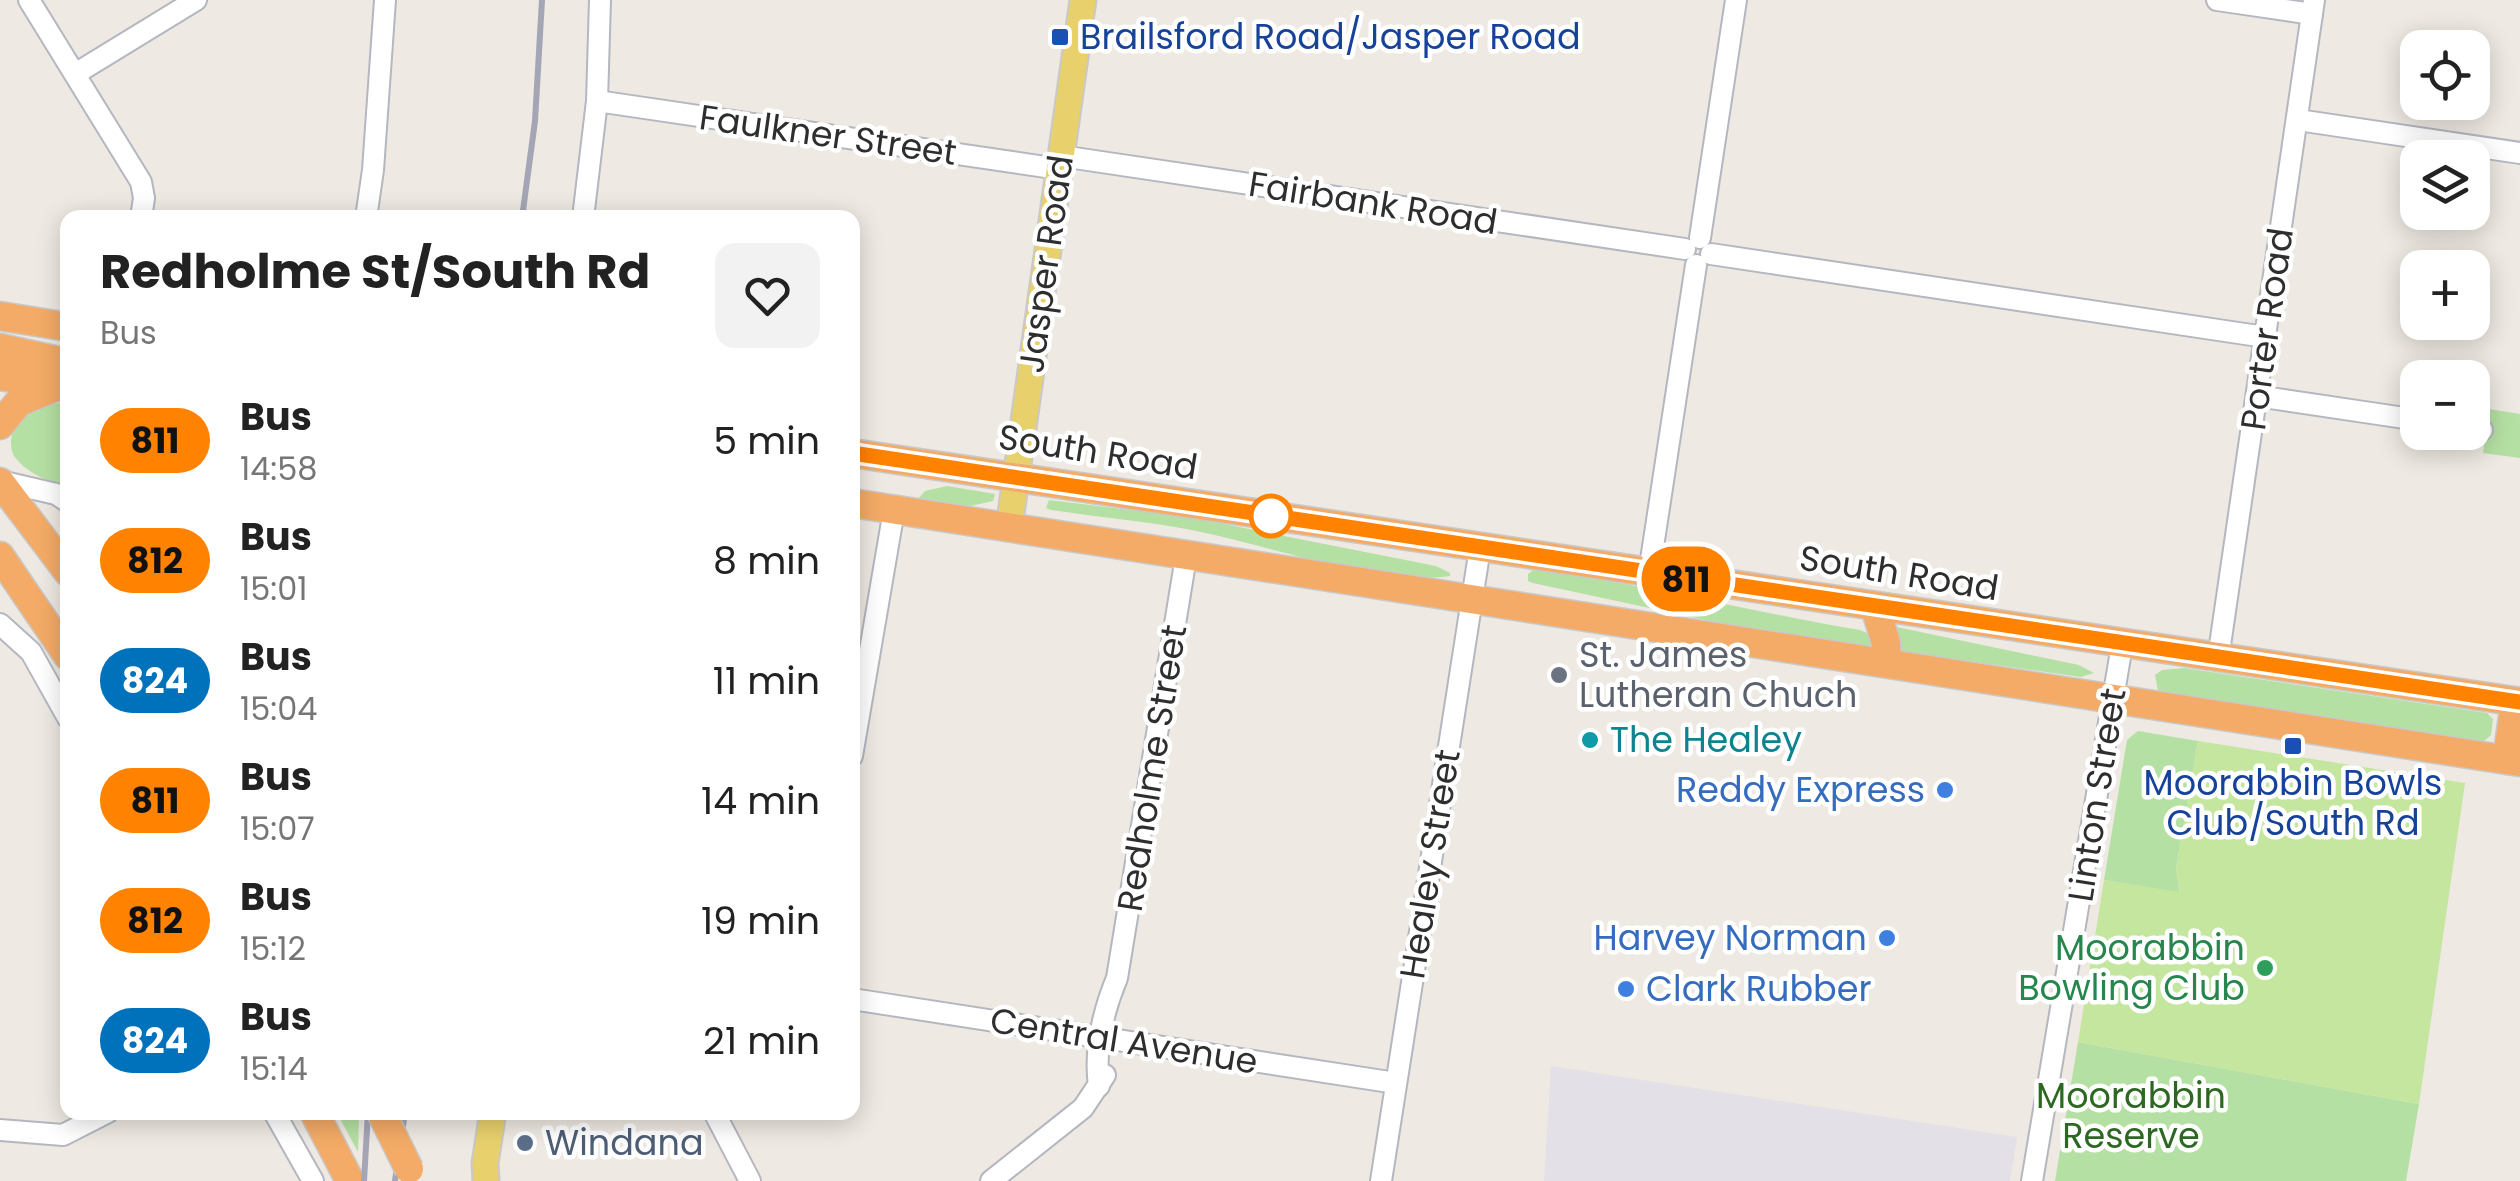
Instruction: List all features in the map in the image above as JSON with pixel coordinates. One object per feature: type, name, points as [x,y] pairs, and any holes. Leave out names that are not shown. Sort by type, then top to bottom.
[{"type":"highway","points":[[0,316],[60,326]]},
{"type":"highway","points":[[0,348],[60,376]]},
{"type":"highway","points":[[0,376],[60,378]]},
{"type":"highway","points":[[0,425],[19,402],[60,381]]},
{"type":"highway","name":"South Road","points":[[860,454],[2518,702]]},
{"type":"highway","points":[[0,482],[60,561]]},
{"type":"highway","points":[[860,504],[2514,761],[2518,702]]},
{"type":"highway","points":[[0,556],[60,644]]},
{"type":"highway","points":[[1875,607],[1886,643],[1887,663]]},
{"type":"highway","points":[[318,1120],[344,1170]]},
{"type":"highway","points":[[385,1120],[413,1175]]},
{"type":"main road","name":"Jasper Road","points":[[1009,528],[1084,0]]},
{"type":"main road","points":[[482,1175],[492,1120]]},
{"type":"street","points":[[28,0],[137,177],[144,194],[142,210]]},
{"type":"street","points":[[75,74],[196,0]]},
{"type":"street","points":[[367,210],[385,0]]},
{"type":"street","points":[[584,210],[597,100],[600,0]]},
{"type":"street","points":[[1649,573],[1736,0]]},
{"type":"street","points":[[2217,0],[2313,7]]},
{"type":"street","name":"Porter Road","points":[[2218,659],[2313,7]]},
{"type":"street","name":"Faulkner Street","points":[[597,100],[1060,162]]},
{"type":"street","points":[[2298,120],[2520,153]]},
{"type":"street","name":"Fairbank Road","points":[[1060,162],[2266,337]]},
{"type":"street","points":[[2257,396],[2400,417]]},
{"type":"street","points":[[0,482],[60,497]]},
{"type":"street","points":[[860,709],[894,510]]},
{"type":"street","name":"Healey Street","points":[[1381,1181],[1480,548]]},
{"type":"street","name":"Redholme Street","points":[[991,1181],[1083,1108],[1099,1086],[1096,1067],[1108,1039],[1108,1000],[1117,978],[1186,557]]},
{"type":"street","points":[[0,624],[31,652],[60,704]]},
{"type":"street","name":"Linton Street","points":[[2032,1181],[2122,645]]},
{"type":"street","name":"Central Avenue","points":[[860,999],[1396,1083]]},
{"type":"street","points":[[0,1130],[63,1135],[92,1120]]},
{"type":"street","points":[[279,1120],[314,1181]]},
{"type":"street","points":[[718,1120],[750,1181]]},
{"type":"shaded area","points":[[1551,1066],[2017,1137],[2010,1181],[1544,1181]]},
{"type":"green space","points":[[60,403],[60,486],[25,467],[14,456],[11,444],[18,424],[46,406]]},
{"type":"green space","points":[[2490,409],[2520,414],[2520,458],[2483,453],[2490,450]]},
{"type":"green space","points":[[947,486],[995,494],[993,501],[970,506],[919,498],[925,491]]},
{"type":"green space","points":[[1049,500],[1188,517],[1436,566],[1450,576],[1424,578],[1364,571],[1190,530],[1051,510],[1046,508]]},
{"type":"green space","points":[[1533,570],[1860,630],[1869,634],[1880,648],[1733,626],[1533,583],[1528,581],[1528,574]]},
{"type":"green space","points":[[1887,625],[2079,665],[2094,673],[2081,677],[1898,651]]},
{"type":"green space","points":[[2184,668],[2487,713],[2493,719],[2491,735],[2483,742],[2158,691],[2155,675],[2162,670]]},
{"type":"green space","points":[[2138,731],[2198,741],[2176,869],[2180,893],[2104,880],[2127,740]]},
{"type":"green space","name":"Moorabbin Bowling Club","points":[[2198,741],[2465,783],[2419,1104],[2078,1042],[2104,880],[2180,892],[2176,869]]},
{"type":"green space","name":"Moorabbin Reserve","points":[[2078,1042],[2419,1104],[2406,1181],[2055,1181]]},
{"type":"green space","points":[[341,1120],[359,1120],[358,1152]]},
{"type":"railway","points":[[523,210],[535,121],[542,0]]},
{"type":"railway","points":[[364,1181],[368,1120]]},
{"type":"railway","points":[[395,1181],[404,1120]]},
{"type":"bus line","name":"811","points":[[860,454],[2520,702]]},
{"type":"place","name":"Brailsford Road/Jasper Road","points":[[1060,37]]},
{"type":"place","name":"St. James Lutheran Chuch","points":[[1559,675]]},
{"type":"place","name":"The Healey","points":[[1590,740]]},
{"type":"place","name":"Moorabbin Bowls Club/South Rd","points":[[2293,746]]},
{"type":"place","name":"Reddy Express","points":[[1945,790]]},
{"type":"place","name":"Harvey Norman","points":[[1887,938]]},
{"type":"place","name":"Moorabbin Bowling Club","points":[[2265,968]]},
{"type":"place","name":"Clark Rubber","points":[[1626,989]]},
{"type":"place","name":"Windana","points":[[525,1143]]}]
